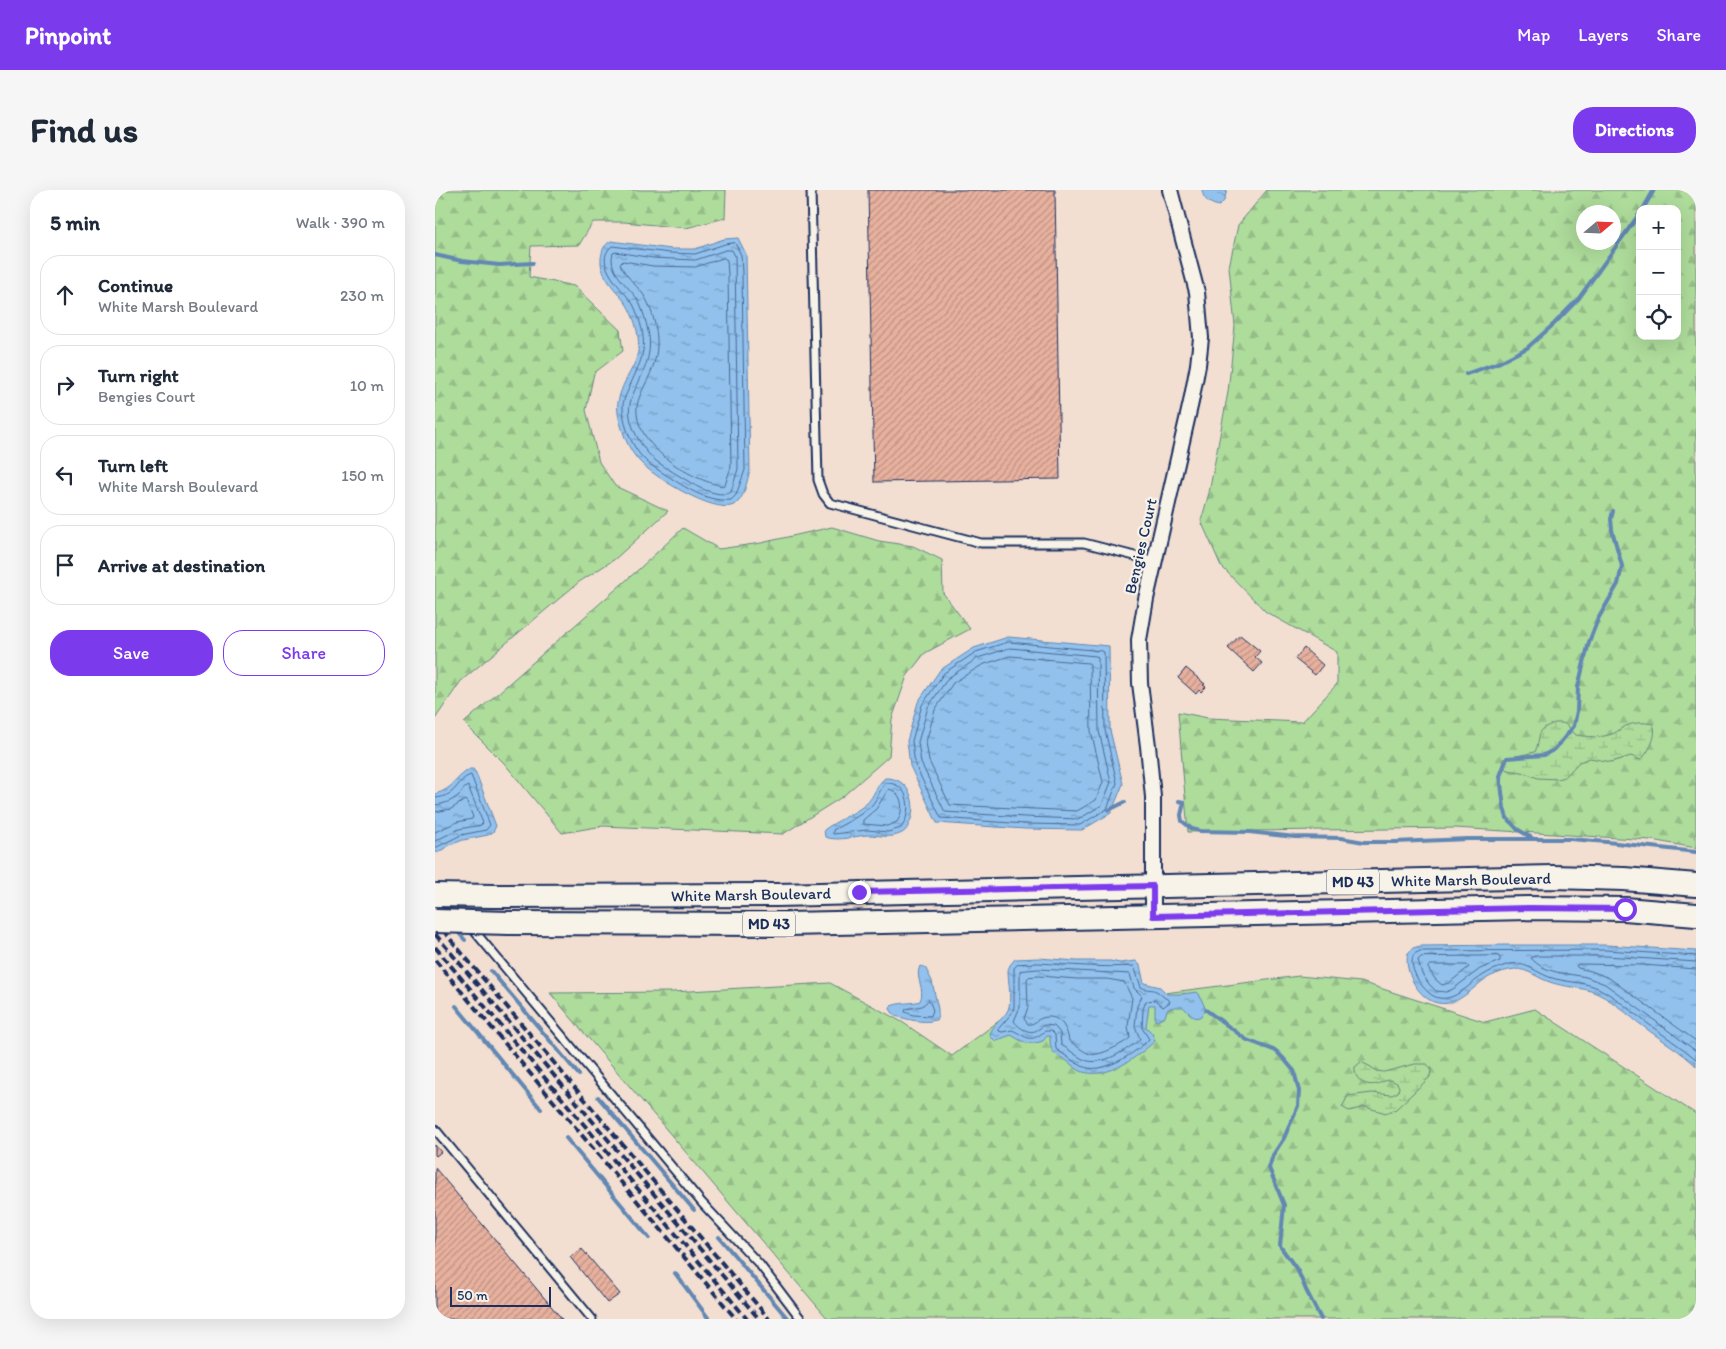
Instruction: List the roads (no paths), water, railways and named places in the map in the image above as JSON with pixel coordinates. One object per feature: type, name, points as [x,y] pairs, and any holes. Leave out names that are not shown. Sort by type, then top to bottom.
[{"type":"main road","name":"White Marsh Boulevard","points":[[443,896],[777,895],[1553,877],[1696,885]]},
{"type":"main road","name":"White Marsh Boulevard","points":[[435,921],[788,924],[1529,908],[1625,909],[1696,915]]},
{"type":"street","name":"Bengies Court","points":[[1153,916],[1153,797],[1139,659],[1139,640],[1154,560],[1191,402],[1201,338],[1197,292],[1171,190]]},
{"type":"lane","points":[[811,190],[818,480],[823,494],[830,503],[981,543],[1084,543],[1154,560]]},
{"type":"lane","points":[[459,912],[696,1195],[760,1265],[801,1319]]},
{"type":"lane","points":[[435,1129],[592,1319]]},
{"type":"water","points":[[1202,190],[1227,190],[1224,201],[1219,206],[1207,201]]},
{"type":"water","points":[[738,238],[746,254],[750,471],[740,500],[729,506],[718,506],[692,496],[655,475],[640,462],[628,445],[618,415],[618,402],[625,381],[637,357],[638,337],[630,311],[608,281],[601,261],[604,247],[611,241],[671,249],[695,249],[724,239]]},
{"type":"water","points":[[1008,637],[1109,646],[1110,730],[1123,784],[1111,813],[1082,830],[1025,829],[937,823],[910,766],[907,741],[918,702],[940,670],[974,648]]},
{"type":"water","points":[[470,769],[473,769],[476,773],[496,826],[493,832],[488,835],[463,840],[437,853],[435,848],[435,794],[446,789]]},
{"type":"water","points":[[885,778],[900,782],[910,793],[913,808],[912,816],[905,831],[898,835],[889,836],[868,835],[836,839],[825,837],[824,830],[866,804]]},
{"type":"water","points":[[1606,945],[1696,951],[1696,1066],[1616,1005],[1592,991],[1553,983],[1524,970],[1514,969],[1487,978],[1457,1000],[1445,1004],[1431,1001],[1419,991],[1410,976],[1407,960],[1408,953],[1413,948],[1420,946]]},
{"type":"water","points":[[1039,958],[1120,963],[1136,961],[1140,965],[1144,983],[1160,987],[1167,994],[1197,992],[1206,1010],[1197,1018],[1192,1016],[1183,1007],[1174,1007],[1167,1010],[1165,1017],[1157,1021],[1155,1020],[1155,1005],[1149,1005],[1146,1027],[1152,1033],[1155,1041],[1140,1054],[1122,1065],[1103,1072],[1083,1072],[1053,1052],[1050,1036],[1047,1036],[1043,1041],[1029,1043],[1011,1035],[995,1041],[990,1036],[993,1029],[1008,1010],[1010,996],[1008,970],[1010,965],[1015,959]]},
{"type":"water","points":[[920,966],[925,967],[932,981],[938,1009],[936,1020],[920,1021],[895,1016],[890,1009],[894,1005],[920,1001],[922,992],[918,975]]},
{"type":"waterway","points":[[1645,205],[1654,190]]},
{"type":"waterway","points":[[1466,374],[1500,362],[1527,348],[1554,324],[1579,298],[1636,219]]},
{"type":"waterway","points":[[435,255],[462,261],[499,265],[533,263]]},
{"type":"waterway","points":[[1532,838],[1517,829],[1507,818],[1500,776],[1507,758],[1544,755],[1555,749],[1574,726],[1578,687],[1589,642],[1598,619],[1618,584],[1622,566],[1612,530],[1611,519],[1613,511]]},
{"type":"waterway","points":[[1179,801],[1184,802],[1181,815],[1182,821],[1192,829],[1200,831],[1341,838],[1364,842],[1570,839],[1696,852]]},
{"type":"waterway","points":[[1109,810],[1125,802]]},
{"type":"waterway","points":[[456,930],[465,940]]},
{"type":"waterway","points":[[491,971],[579,1075]]},
{"type":"waterway","points":[[456,1006],[541,1109]]},
{"type":"waterway","points":[[1206,1010],[1247,1040],[1276,1051],[1294,1071],[1299,1091],[1298,1106],[1284,1138],[1273,1155],[1269,1168],[1284,1205],[1280,1246],[1298,1271],[1321,1319]]},
{"type":"waterway","points":[[598,1097],[694,1210]]},
{"type":"waterway","points":[[566,1138],[649,1238]]},
{"type":"waterway","points":[[719,1237],[788,1319]]},
{"type":"waterway","points":[[675,1273],[709,1319]]},
{"type":"railway","points":[[435,921],[769,1319]]},
{"type":"railway","points":[[435,934],[759,1319]]},
{"type":"railway","points":[[435,947],[747,1319]]},
{"type":"railway","points":[[435,960],[736,1319]]}]
